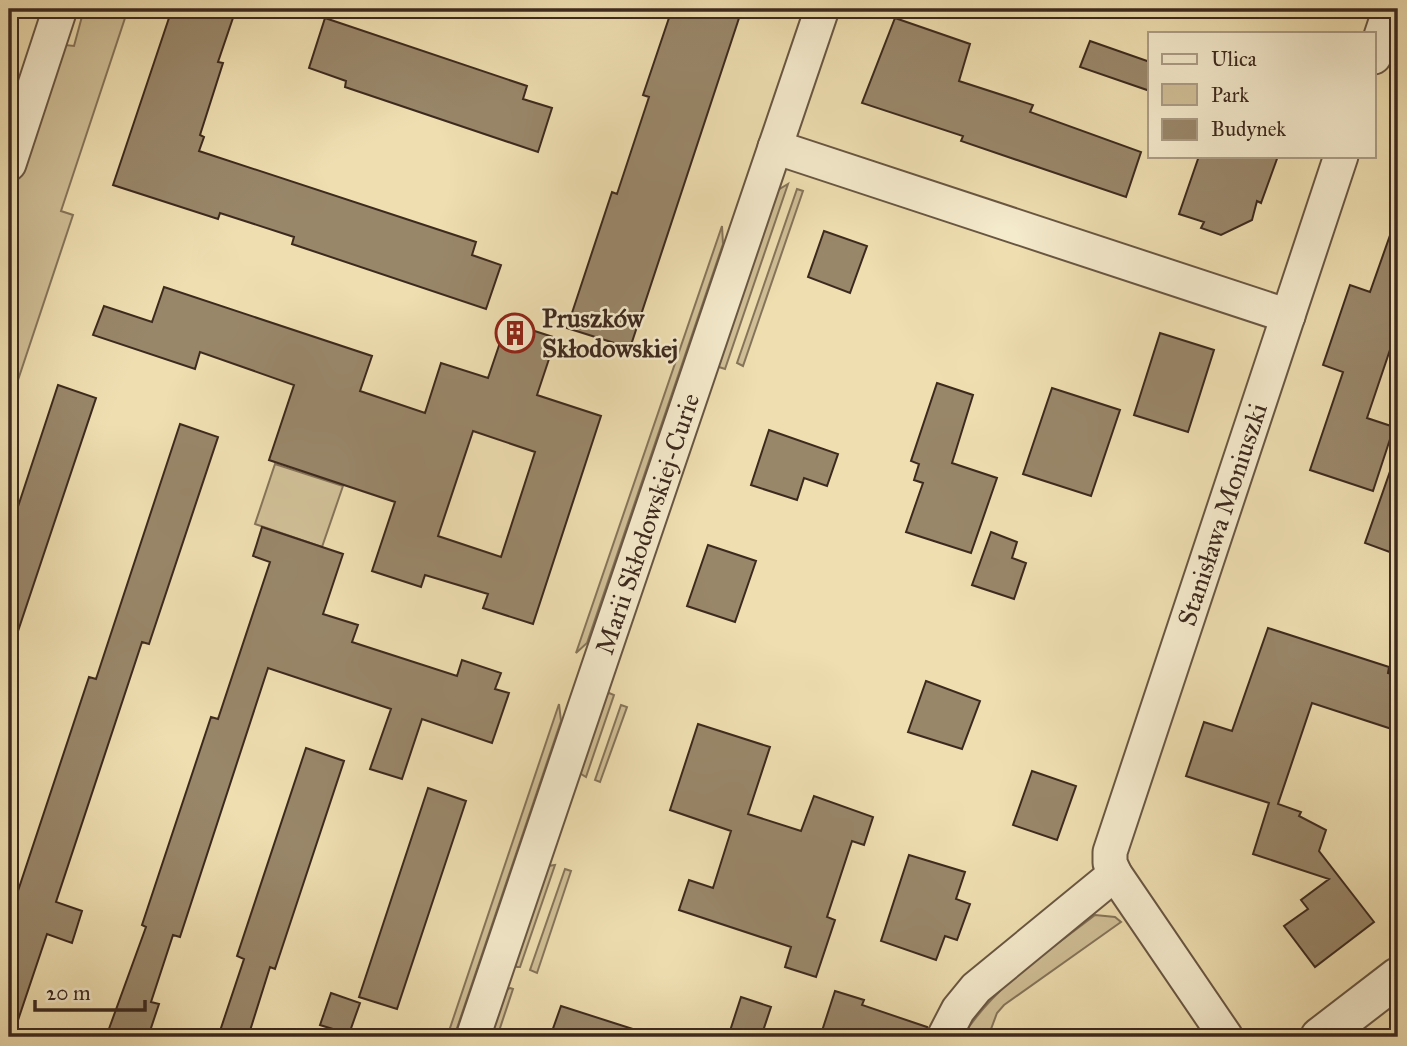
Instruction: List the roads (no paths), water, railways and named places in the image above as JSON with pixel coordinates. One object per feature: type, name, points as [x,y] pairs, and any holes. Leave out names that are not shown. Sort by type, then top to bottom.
[{"type":"street","points":[[9,164],[60,9]]},
{"type":"street","name":"Marii Skłodowskiej-Curie","points":[[473,1037],[822,9]]},
{"type":"street","points":[[1376,51],[1390,9]]},
{"type":"street","points":[[775,147],[1288,316]]},
{"type":"street","name":"Stanisława Moniuszki","points":[[1226,1037],[1115,874],[1110,863],[1112,841],[1340,158]]},
{"type":"street","points":[[944,1037],[958,1010],[976,988],[1115,874]]},
{"type":"street","points":[[1320,1037],[1398,977]]},
{"type":"place","name":"Pruszków Skłodowskiej","points":[[515,333]]}]
